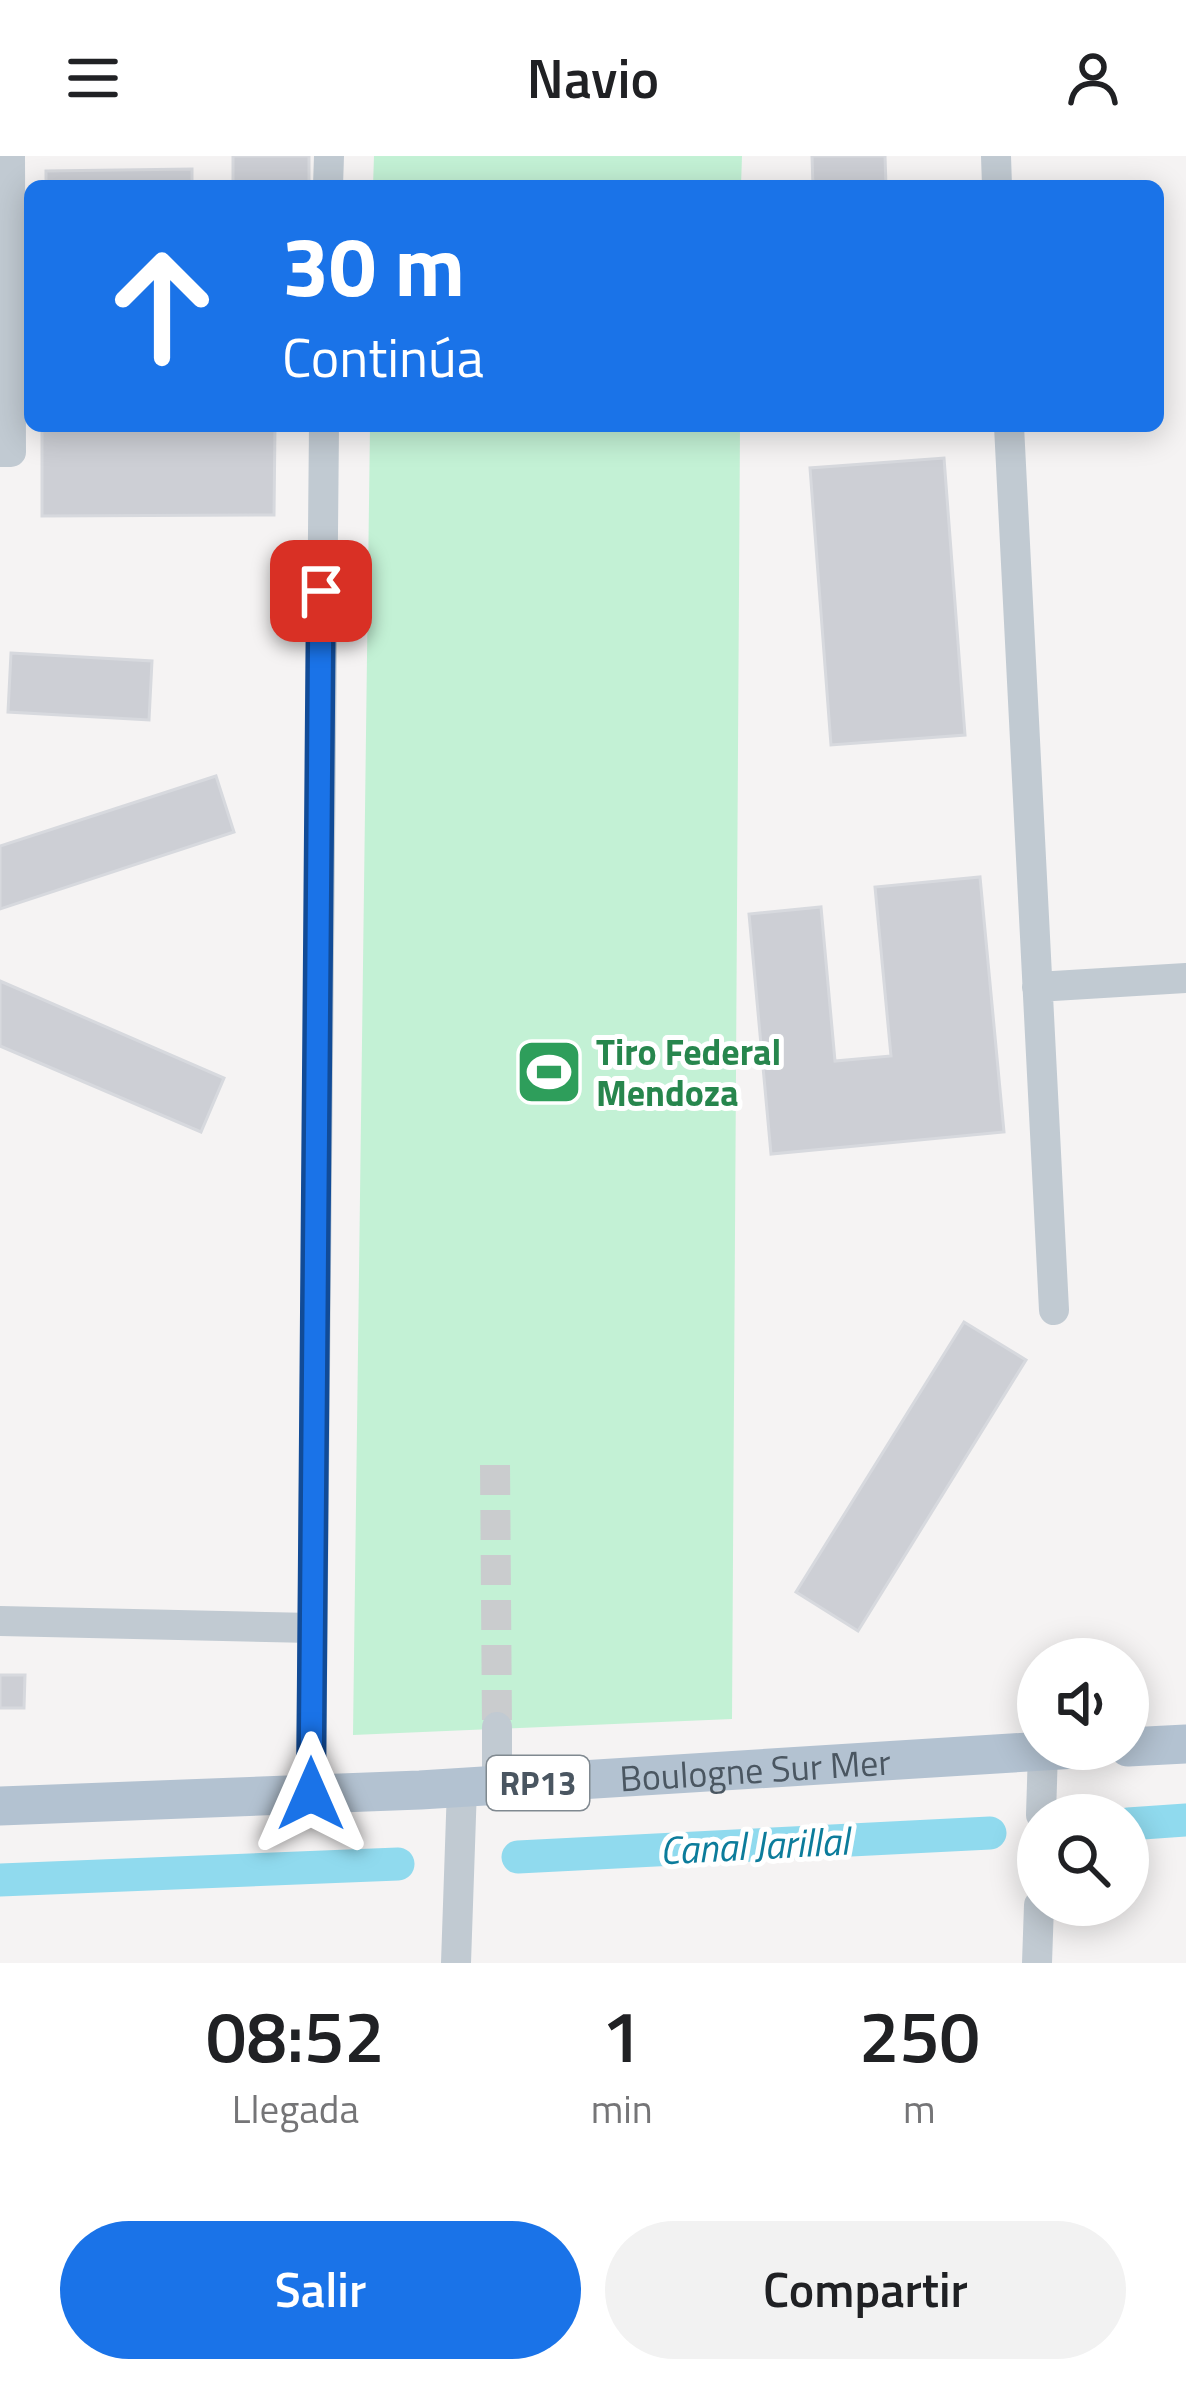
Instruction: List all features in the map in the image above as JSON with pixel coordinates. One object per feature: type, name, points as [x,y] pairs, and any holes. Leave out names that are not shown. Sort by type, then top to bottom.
[{"type":"main road","points":[[1149,1746],[1186,1744]]},
{"type":"main road","name":"Boulogne Sur Mer","points":[[0,1806],[479,1786],[1017,1752]]},
{"type":"street","points":[[0,452],[11,452],[10,156]]},
{"type":"street","points":[[311,1794],[324,432]]},
{"type":"street","points":[[1010,432],[1054,1310]]},
{"type":"street","points":[[1037,987],[1186,978]]},
{"type":"street","points":[[0,1621],[311,1628]]},
{"type":"street","points":[[456,1963],[479,1786],[497,1727]]},
{"type":"street","points":[[1037,1963],[1038,1926]]},
{"type":"green space","points":[[374,156],[742,156],[741,180],[373,180]]},
{"type":"green space","name":"Tiro Federal Mendoza","points":[[370,432],[740,432],[732,1719],[353,1735]]},
{"type":"building","points":[[233,156],[309,156],[309,180],[233,180]]},
{"type":"building","points":[[812,156],[885,156],[886,180],[813,180]]},
{"type":"building","points":[[192,169],[192,180],[46,180],[46,171]]},
{"type":"building","points":[[42,432],[275,432],[274,515],[42,516]]},
{"type":"building","points":[[944,458],[965,735],[831,745],[810,468]]},
{"type":"building","points":[[11,653],[152,661],[149,720],[8,712]]},
{"type":"building","points":[[216,776],[234,832],[0,909],[0,846]]},
{"type":"building","points":[[980,877],[1004,1132],[771,1154],[749,914],[821,907],[835,1061],[891,1056],[875,887]]},
{"type":"building","points":[[0,981],[224,1078],[201,1132],[0,1046]]},
{"type":"building","points":[[964,1322],[1026,1360],[858,1631],[796,1592]]},
{"type":"building","points":[[0,1675],[25,1675],[24,1708],[0,1708]]},
{"type":"waterway","name":"Canal Jarillal","points":[[1149,1823],[1186,1820]]},
{"type":"waterway","name":"Canal Jarillal","points":[[518,1857],[990,1833]]},
{"type":"waterway","name":"Canal Jarillal","points":[[0,1880],[398,1864]]},
{"type":"tunnel","points":[[495,1465],[497,1727]]},
{"type":"place","name":"Tiro Federal Mendoza","points":[[549,1072]]},
{"type":"route","points":[[311,1794],[321,591]]}]
